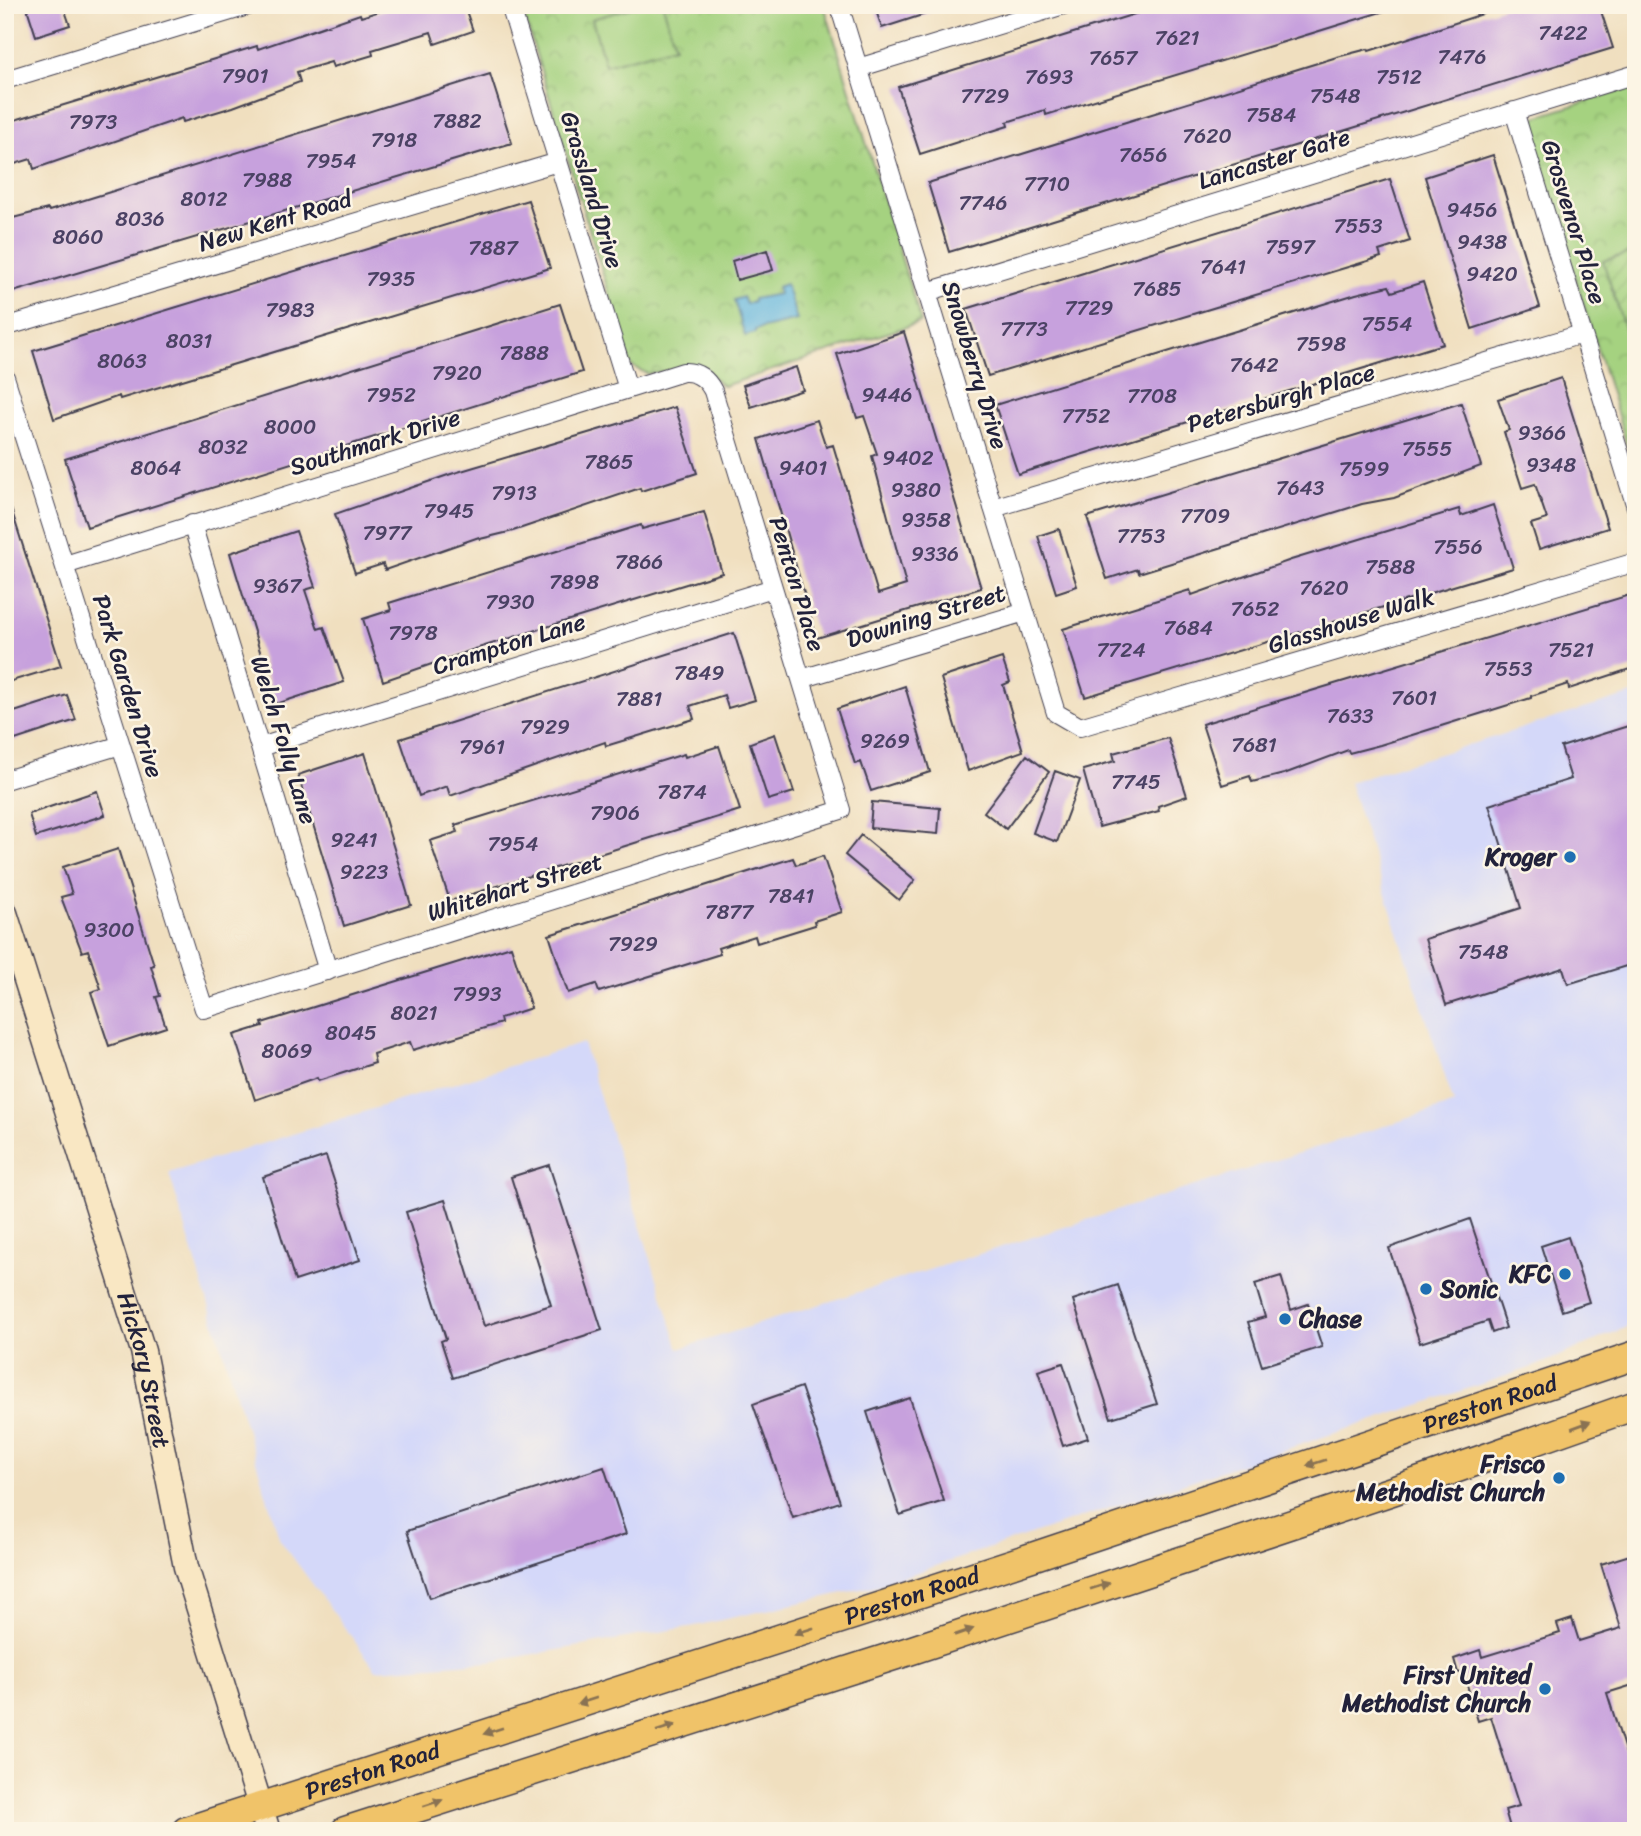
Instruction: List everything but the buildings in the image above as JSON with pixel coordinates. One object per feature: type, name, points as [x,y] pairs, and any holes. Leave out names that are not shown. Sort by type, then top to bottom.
[{"type":"main road","name":"Preston Road","points":[[186,1831],[264,1819],[1636,1355]]},
{"type":"main road","name":"Preston Road","points":[[345,1831],[900,1654],[1395,1490],[1636,1405]]},
{"type":"street","name":"Grassland Drive","points":[[510,5],[628,389]]},
{"type":"street","name":"Snowberry Drive","points":[[839,5],[1056,713],[1080,727]]},
{"type":"street","points":[[858,68],[1064,5]]},
{"type":"street","points":[[6,79],[246,6]]},
{"type":"street","name":"Lancaster Gate","points":[[927,292],[1636,74]]},
{"type":"street","name":"Grosvenor Place","points":[[1514,111],[1636,507]]},
{"type":"street","name":"New Kent Road","points":[[5,327],[558,162]]},
{"type":"street","name":"Petersburgh Place","points":[[993,508],[1583,334]]},
{"type":"street","name":"Southmark Drive","points":[[65,565],[683,372],[700,376]]},
{"type":"street","name":"Penton Place","points":[[700,376],[713,391],[841,810]]},
{"type":"street","name":"Park Garden Drive","points":[[5,377],[204,1009]]},
{"type":"street","name":"Welch Folly Lane","points":[[192,524],[328,971]]},
{"type":"street","name":"Glasshouse Walk","points":[[1080,727],[1636,562]]},
{"type":"street","name":"Crampton Lane","points":[[260,747],[773,588]]},
{"type":"street","name":"Downing Street","points":[[801,680],[1025,612]]},
{"type":"street","points":[[5,780],[121,745]]},
{"type":"street","name":"Whitehart Street","points":[[204,1009],[841,810]]},
{"type":"street","name":"Hickory Street","points":[[5,913],[143,1351],[186,1567],[264,1819]]},
{"type":"shaded area","points":[[1636,693],[1636,1323],[1536,1366],[879,1585],[694,1626],[489,1662],[376,1670],[280,1540],[169,1173],[583,1043],[679,1349],[1454,1104],[1349,782]]},
{"type":"green space","points":[[521,5],[824,5],[921,322],[723,386],[700,366],[648,374],[631,366]]},
{"type":"green space","points":[[641,5],[663,5],[675,46],[605,65],[592,19]]},
{"type":"green space","points":[[1636,86],[1636,474],[1530,132],[1536,117]]},
{"type":"green space","points":[[1636,251],[1636,347],[1631,349],[1603,261]]},
{"type":"water","points":[[786,284],[797,320],[755,330],[755,333],[745,336],[734,300],[743,297],[746,304],[753,302],[753,299],[779,294],[777,287]]},
{"type":"place","name":"Kroger","points":[[1570,857]]},
{"type":"place","name":"KFC","points":[[1565,1274]]},
{"type":"place","name":"Sonic","points":[[1426,1289]]},
{"type":"place","name":"Chase","points":[[1285,1319]]},
{"type":"place","name":"Frisco Methodist Church","points":[[1559,1478]]},
{"type":"place","name":"First United Methodist Church","points":[[1545,1689]]}]
